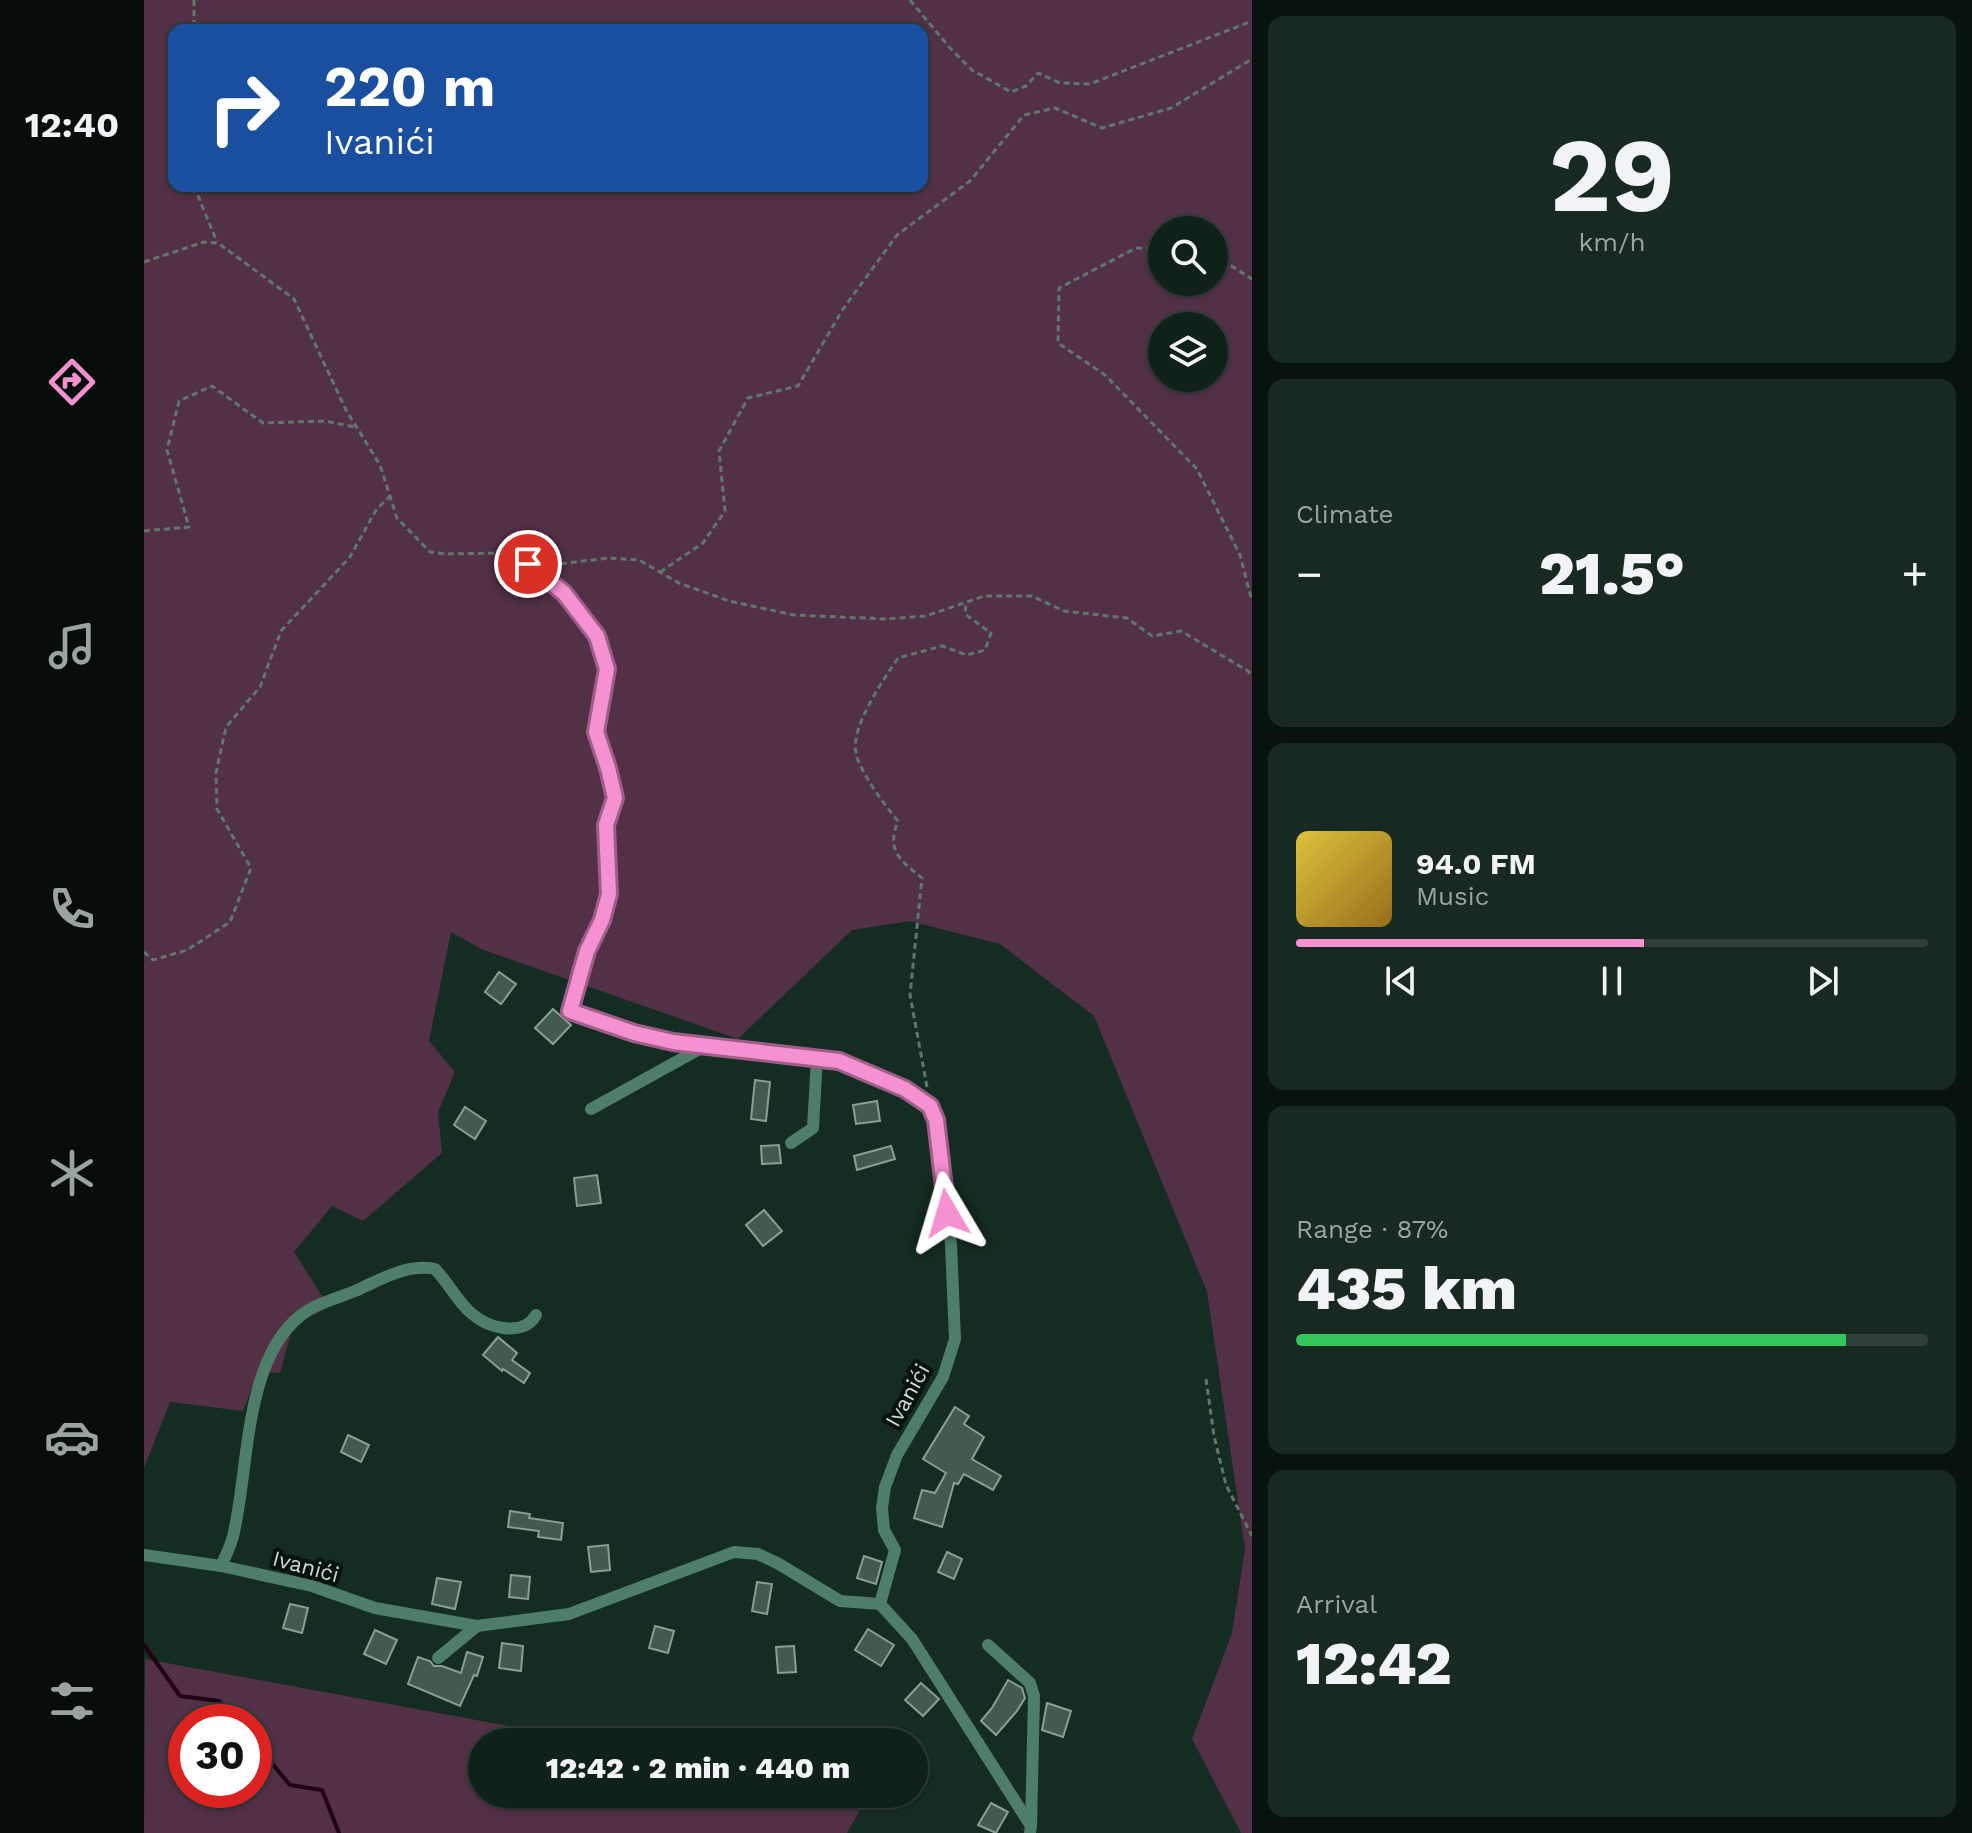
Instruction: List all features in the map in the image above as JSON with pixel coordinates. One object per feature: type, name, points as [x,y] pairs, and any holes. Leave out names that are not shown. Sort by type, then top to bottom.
[{"type":"street","points":[[528,564],[564,593],[597,636],[607,669],[596,732],[615,798],[606,825],[609,894],[602,920],[587,951],[570,1011],[634,1033],[703,1047],[839,1061],[905,1089],[930,1106]]},
{"type":"street","points":[[591,1109],[703,1047]]},
{"type":"street","points":[[791,1143],[813,1128],[817,1058]]},
{"type":"street","name":"Ivanići","points":[[144,1555],[221,1566],[312,1586],[375,1608],[477,1626],[569,1614],[734,1552],[758,1554],[840,1601],[880,1604],[895,1550],[884,1530],[882,1508],[885,1487],[897,1455],[943,1377],[955,1339],[951,1244],[936,1120],[930,1106]]},
{"type":"street","points":[[221,1566],[234,1534],[250,1429],[270,1352],[281,1334],[302,1313],[421,1266],[435,1269],[471,1314],[490,1324],[517,1330],[532,1323],[536,1315]]},
{"type":"street","points":[[880,1604],[912,1639],[1031,1829]]},
{"type":"street","points":[[438,1658],[477,1626]]},
{"type":"street","points":[[988,1645],[1030,1683],[1034,1696],[1031,1829]]},
{"type":"path","points":[[194,0],[194,24]]},
{"type":"path","points":[[910,0],[972,70],[1011,92],[1026,86],[1038,73],[1060,83],[1090,84],[1252,21]]},
{"type":"path","points":[[660,572],[703,543],[725,511],[719,451],[748,398],[798,386],[843,309],[897,235],[970,181],[1024,115],[1055,108],[1102,128],[1171,108],[1252,59]]},
{"type":"path","points":[[197,192],[218,243],[294,299],[346,410],[380,465],[397,518],[430,552],[501,553],[528,564],[548,565],[608,558],[639,560],[679,583],[729,601],[794,615],[886,619],[926,616],[984,596],[1032,596],[1064,611],[1127,618],[1152,636],[1181,631],[1252,676]]},
{"type":"path","points":[[144,262],[204,242],[218,243]]},
{"type":"path","points":[[1148,248],[1136,248],[1059,288],[1058,343],[1105,375],[1197,469],[1240,555],[1252,601]]},
{"type":"path","points":[[1228,264],[1252,279]]},
{"type":"path","points":[[144,531],[189,527],[167,450],[179,401],[212,386],[263,423],[325,421],[356,427]]},
{"type":"path","points":[[144,952],[153,960],[187,950],[230,922],[251,868],[217,809],[216,773],[226,727],[260,687],[281,631],[350,557],[376,510],[391,495]]},
{"type":"path","points":[[930,1106],[910,995],[922,878],[898,858],[892,836],[898,821],[879,799],[855,753],[858,731],[898,658],[942,646],[967,655],[985,650],[991,633],[965,614],[966,602]]},
{"type":"path","points":[[1206,1379],[1214,1436],[1226,1485],[1252,1536]]},
{"type":"shaded area","points":[[144,0],[1252,0],[1252,1833],[1241,1833],[1192,1739],[1232,1633],[1245,1549],[1207,1292],[1094,1016],[1000,944],[910,921],[852,930],[738,1039],[481,949],[451,932],[429,1041],[455,1072],[438,1112],[442,1153],[363,1221],[332,1206],[294,1252],[329,1307],[293,1326],[280,1373],[258,1372],[243,1411],[170,1402],[144,1468]]},
{"type":"shaded area","points":[[145,1659],[519,1728],[468,1728],[468,1808],[861,1808],[847,1833],[144,1833]]},
{"type":"building","points":[[499,972],[516,984],[501,1004],[485,992]]},
{"type":"building","points":[[553,1009],[571,1025],[553,1044],[535,1028]]},
{"type":"building","points":[[755,1080],[770,1082],[766,1121],[751,1119]]},
{"type":"building","points":[[877,1101],[880,1121],[856,1124],[853,1105]]},
{"type":"building","points":[[465,1107],[486,1121],[475,1139],[454,1125]]},
{"type":"building","points":[[779,1145],[781,1163],[762,1164],[761,1146]]},
{"type":"building","points":[[891,1146],[895,1159],[857,1170],[854,1156]]},
{"type":"building","points":[[597,1175],[601,1203],[577,1206],[574,1178]]},
{"type":"building","points":[[764,1210],[782,1231],[763,1246],[746,1225]]},
{"type":"building","points":[[498,1337],[517,1353],[512,1360],[530,1373],[524,1383],[502,1371],[483,1355]]},
{"type":"building","points":[[955,1407],[969,1416],[964,1424],[984,1437],[972,1459],[1001,1476],[993,1490],[964,1474],[958,1484],[954,1483],[942,1527],[914,1518],[922,1490],[935,1493],[946,1473],[923,1459]]},
{"type":"building","points":[[348,1435],[369,1445],[361,1462],[341,1452]]},
{"type":"building","points":[[510,1511],[530,1514],[529,1518],[563,1523],[561,1540],[538,1537],[539,1531],[508,1527]]},
{"type":"building","points":[[608,1545],[610,1570],[591,1572],[588,1547]]},
{"type":"building","points":[[947,1552],[962,1559],[954,1579],[938,1572]]},
{"type":"building","points":[[864,1556],[882,1562],[876,1584],[857,1578]]},
{"type":"building","points":[[511,1575],[530,1577],[528,1599],[509,1597]]},
{"type":"building","points":[[437,1578],[461,1582],[455,1609],[432,1604]]},
{"type":"building","points":[[757,1582],[772,1584],[767,1614],[752,1611]]},
{"type":"building","points":[[290,1604],[308,1608],[302,1633],[283,1628]]},
{"type":"building","points":[[655,1626],[674,1631],[668,1653],[649,1648]]},
{"type":"building","points":[[868,1629],[894,1645],[881,1666],[855,1650]]},
{"type":"building","points":[[375,1630],[397,1640],[386,1664],[364,1654]]},
{"type":"building","points":[[502,1643],[523,1646],[521,1671],[499,1668]]},
{"type":"building","points":[[794,1646],[796,1672],[778,1673],[776,1647]]},
{"type":"building","points":[[467,1652],[483,1657],[477,1676],[474,1675],[460,1706],[408,1684],[418,1657],[434,1666],[461,1673]]},
{"type":"building","points":[[1008,1680],[1022,1688],[1025,1698],[996,1735],[981,1721]]},
{"type":"building","points":[[921,1683],[939,1699],[923,1716],[905,1700]]},
{"type":"building","points":[[1047,1703],[1071,1711],[1063,1737],[1042,1730]]},
{"type":"building","points":[[991,1803],[1008,1812],[996,1833],[978,1825]]},
{"type":"waterway","points":[[144,1645],[180,1696],[219,1701],[222,1704]]},
{"type":"waterway","points":[[272,1764],[290,1785],[322,1790],[339,1833]]},
{"type":"route","points":[[528,564],[564,593],[597,636],[607,669],[597,711],[596,732],[615,798],[606,825],[609,894],[602,920],[587,951],[570,1011],[634,1033],[673,1042],[839,1061],[905,1089],[930,1106],[936,1120],[947,1213]]}]
